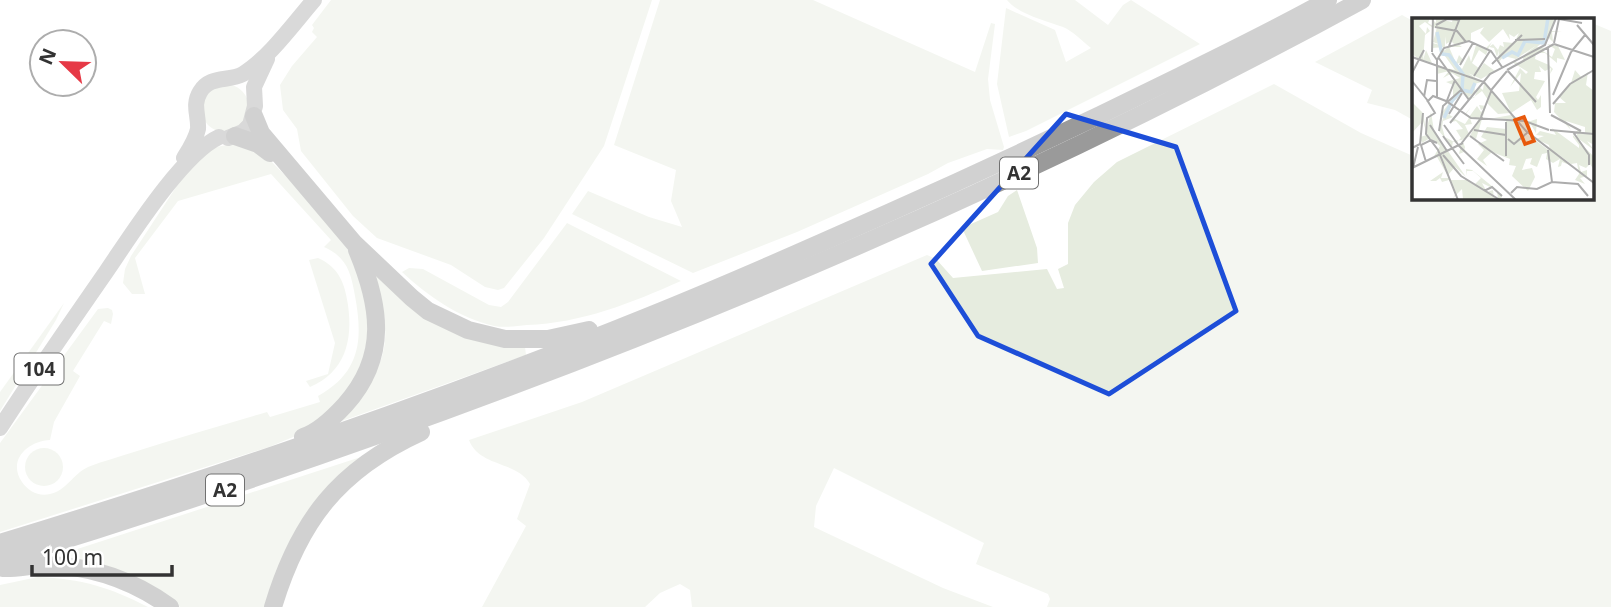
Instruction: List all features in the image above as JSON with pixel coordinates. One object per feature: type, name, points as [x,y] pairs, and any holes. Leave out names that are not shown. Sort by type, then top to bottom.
[{"type":"highway","name":"A2","points":[[0,543],[262,459],[437,398],[613,331],[981,173],[1328,0]]},
{"type":"highway","name":"A2","points":[[0,561],[268,475],[447,412],[667,327],[905,226],[1106,133],[1362,0]]},
{"type":"highway","points":[[254,116],[261,133],[354,243],[428,311],[468,330],[492,337],[548,339],[588,330],[613,331]]},
{"type":"highway","points":[[227,137],[258,144],[287,165]]},
{"type":"highway","points":[[262,459],[282,444],[309,435],[330,420],[362,383],[374,348],[377,314],[367,274],[354,243]]},
{"type":"highway","points":[[273,607],[295,546],[314,515],[338,486],[388,448],[426,429],[447,412]]},
{"type":"highway","points":[[0,567],[47,565],[77,567],[103,573],[135,586],[170,607]]},
{"type":"main road","name":"104","points":[[169,185],[196,135],[195,109],[200,92],[213,81],[241,75],[251,68],[278,42],[314,0]]},
{"type":"main road","name":"104","points":[[0,428],[72,320],[169,185],[208,142],[243,132],[254,116],[256,79],[278,42]]},
{"type":"main road","points":[[230,78],[248,88],[253,97]]},
{"type":"main road","points":[[197,118],[202,127],[227,137]]},
{"type":"highlighted area","points":[[1066,114],[1176,147],[1236,311],[1109,394],[978,336],[931,264]]},
{"type":"shaded area","points":[[331,0],[652,0],[604,146],[544,238],[504,288],[498,290],[485,287],[451,265],[377,238],[353,216],[301,151],[297,129],[283,110],[280,85],[317,37],[312,32],[312,25]]},
{"type":"shaded area","points":[[660,0],[813,0],[975,72],[991,23],[995,24],[988,79],[990,100],[1003,150],[987,149],[948,163],[797,232],[693,273],[572,214],[588,191],[649,217],[682,227],[671,201],[676,170],[614,145]]},
{"type":"shaded area","points":[[1007,0],[1075,0],[1108,25],[1123,5],[1131,0],[1200,44],[1009,137],[997,84],[1006,8],[1055,30],[1066,62],[1091,48],[1067,29],[1025,13]]},
{"type":"shaded area","points":[[1402,15],[1412,20],[1412,119],[1395,110],[1367,103],[1372,90],[1315,62]]},
{"type":"shaded area","points":[[1594,24],[1611,31],[1611,607],[1047,607],[1050,599],[1048,594],[976,564],[984,543],[834,468],[816,506],[814,527],[943,588],[993,607],[692,607],[690,590],[680,584],[660,593],[645,607],[482,607],[526,526],[517,519],[530,484],[516,471],[481,455],[469,440],[582,402],[927,255],[936,259],[953,278],[1047,269],[1057,289],[1064,288],[1058,269],[1068,264],[1068,223],[1075,205],[1094,182],[1117,162],[1274,84],[1361,133],[1412,156],[1412,200],[1594,200]]},
{"type":"shaded area","points":[[225,84],[242,91],[249,108],[242,125],[225,132],[208,125],[201,108],[208,91]]},
{"type":"shaded area","points":[[242,142],[268,158],[318,209],[352,255],[372,301],[364,373],[310,430],[269,447],[0,532],[0,443],[98,309],[112,310],[111,324],[104,321],[73,371],[80,376],[54,422],[50,440],[34,444],[18,459],[18,474],[22,482],[38,494],[56,492],[83,470],[105,461],[267,412],[270,417],[320,402],[318,396],[332,387],[351,365],[356,353],[359,326],[347,267],[338,256],[324,247],[331,240],[271,174],[178,201],[135,258],[145,294],[132,294],[123,283],[131,256],[184,175],[211,148]]},
{"type":"shaded area","points":[[1017,190],[1037,248],[1038,263],[982,271],[962,228],[998,212],[1008,196]]},
{"type":"shaded area","points":[[567,223],[681,281],[587,316],[502,327],[456,312],[433,298],[402,272],[409,268],[423,269],[489,305],[501,307],[508,302]]},
{"type":"shaded area","points":[[318,258],[336,271],[343,283],[348,305],[349,331],[339,364],[322,381],[310,387],[306,381],[328,374],[335,343],[309,260]]},
{"type":"shaded area","points":[[371,271],[391,285],[525,347],[526,355],[342,421],[376,371],[384,347],[383,308]]},
{"type":"shaded area","points":[[64,303],[56,320],[0,411],[0,392]]},
{"type":"shaded area","points":[[44,448],[57,454],[63,467],[57,480],[44,486],[31,480],[25,467],[31,454]]},
{"type":"shaded area","points":[[367,455],[348,473],[270,607],[180,607],[167,597],[65,561],[62,554]]},
{"type":"shaded area","points":[[38,577],[95,585],[148,607],[0,607],[0,585]]}]
